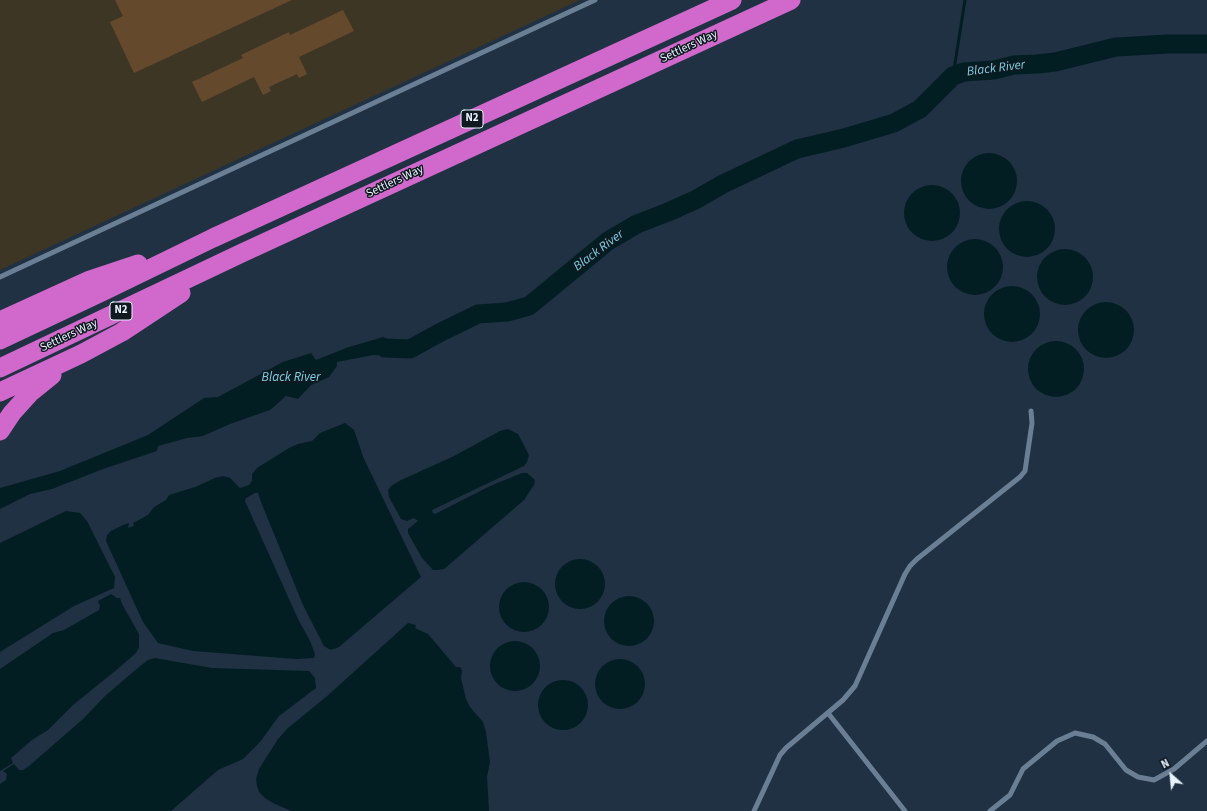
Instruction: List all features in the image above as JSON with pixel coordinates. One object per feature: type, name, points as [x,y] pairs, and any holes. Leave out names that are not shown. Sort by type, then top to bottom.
[{"type":"highway","name":"Settlers Way","points":[[0,340],[104,292],[213,238],[732,0]]},
{"type":"highway","name":"Settlers Way","points":[[0,368],[242,253],[791,0]]},
{"type":"highway","points":[[1,321],[90,280],[213,238]]},
{"type":"highway","points":[[0,392],[81,354],[122,332],[242,253]]},
{"type":"highway","points":[[0,431],[12,413],[31,392],[81,354]]},
{"type":"lane","points":[[0,278],[595,0]]},
{"type":"lane","points":[[754,811],[780,755],[786,748],[843,700],[854,686],[910,566],[1020,477],[1025,471],[1032,423],[1032,411]]},
{"type":"lane","points":[[828,713],[905,811]]},
{"type":"lane","points":[[990,811],[1010,795],[1023,769],[1057,741],[1075,733],[1093,737],[1105,744],[1126,770],[1138,777],[1154,780],[1174,769],[1207,741]]},
{"type":"shaded area","points":[[0,0],[580,0],[0,270]]},
{"type":"water","points":[[989,153],[1000,155],[1009,161],[1015,170],[1017,181],[1015,192],[1009,201],[1000,207],[989,209],[978,207],[969,201],[963,192],[961,181],[963,170],[969,161],[978,155]]},
{"type":"water","points":[[932,185],[943,187],[952,193],[958,202],[960,213],[958,224],[952,233],[943,239],[932,241],[921,239],[912,233],[906,224],[904,213],[906,202],[912,193],[921,187]]},
{"type":"water","points":[[1027,201],[1038,203],[1047,209],[1053,218],[1055,229],[1053,240],[1047,249],[1038,255],[1027,257],[1016,255],[1007,249],[1001,240],[999,229],[1001,218],[1007,209],[1016,203]]},
{"type":"water","points":[[975,239],[986,241],[995,247],[1001,256],[1003,267],[1001,278],[995,287],[986,293],[975,295],[964,293],[955,287],[949,278],[947,267],[949,256],[955,247],[964,241]]},
{"type":"water","points":[[1065,249],[1076,251],[1085,257],[1091,266],[1093,277],[1091,288],[1085,297],[1076,303],[1065,305],[1054,303],[1045,297],[1039,288],[1037,277],[1039,266],[1045,257],[1054,251]]},
{"type":"water","points":[[1012,286],[1023,288],[1032,294],[1038,303],[1040,314],[1038,325],[1032,334],[1023,340],[1012,342],[1001,340],[992,334],[986,325],[984,314],[986,303],[992,294],[1001,288]]},
{"type":"water","points":[[1106,302],[1117,304],[1126,310],[1132,319],[1134,330],[1132,341],[1126,350],[1117,356],[1106,358],[1095,356],[1086,350],[1080,341],[1078,330],[1080,319],[1086,310],[1095,304]]},
{"type":"water","name":"Black River","points":[[383,337],[410,349],[406,356],[373,355],[337,362],[337,366],[329,377],[311,385],[298,399],[286,396],[270,410],[230,424],[203,436],[187,438],[158,446],[157,451],[103,469],[52,489],[30,494],[0,509],[0,488],[60,471],[148,435],[204,398],[218,397],[283,362],[311,353],[316,360],[346,348]]},
{"type":"water","points":[[1056,341],[1067,343],[1076,349],[1082,358],[1084,369],[1082,380],[1076,389],[1067,395],[1056,397],[1045,395],[1036,389],[1030,380],[1028,369],[1030,358],[1036,349],[1045,343]]},
{"type":"water","points":[[345,423],[354,430],[364,459],[421,577],[339,647],[331,650],[327,648],[324,646],[303,605],[258,493],[255,493],[246,498],[245,501],[298,619],[310,641],[315,654],[314,658],[296,659],[193,651],[158,643],[143,622],[106,541],[107,535],[111,531],[129,523],[128,528],[134,526],[133,523],[148,515],[154,507],[166,500],[169,495],[195,487],[215,478],[223,476],[230,478],[240,488],[249,485],[252,481],[252,474],[257,468],[289,448],[298,444],[312,441],[320,433]]},
{"type":"water","points":[[508,429],[518,434],[529,455],[524,466],[432,510],[433,513],[435,514],[490,486],[522,473],[527,473],[535,480],[534,485],[524,500],[450,564],[444,569],[433,570],[422,558],[408,533],[408,529],[418,521],[414,518],[407,521],[401,519],[389,497],[388,490],[399,481],[454,456],[500,431]]},
{"type":"water","points":[[66,511],[80,513],[87,521],[115,577],[114,588],[74,606],[0,652],[0,543]]},
{"type":"water","points":[[580,559],[594,563],[601,570],[605,584],[601,598],[594,605],[580,609],[566,605],[559,598],[555,584],[559,570],[566,563]]},
{"type":"water","points":[[524,582],[534,584],[542,589],[547,597],[549,607],[547,617],[542,625],[534,630],[524,632],[514,630],[506,625],[501,617],[499,607],[501,597],[506,589],[514,584]]},
{"type":"water","points":[[111,594],[117,598],[120,598],[139,634],[139,647],[136,653],[73,705],[48,730],[32,740],[11,758],[13,763],[0,771],[0,669],[53,633],[64,630],[99,610],[100,606],[98,601]]},
{"type":"water","points":[[629,596],[638,598],[649,607],[654,621],[652,630],[643,641],[629,646],[620,644],[609,635],[604,621],[606,612],[615,601]]},
{"type":"water","points":[[408,623],[416,625],[415,628],[428,634],[456,667],[460,667],[462,670],[461,678],[466,699],[470,707],[483,722],[486,732],[490,762],[487,777],[489,811],[291,811],[265,798],[259,792],[256,779],[259,769],[278,739],[288,728],[326,697]]},
{"type":"water","points":[[515,641],[529,645],[536,652],[540,666],[536,680],[529,687],[515,691],[501,687],[494,680],[490,666],[494,652],[501,645]]},
{"type":"water","points":[[155,658],[212,668],[309,671],[315,678],[316,688],[279,716],[260,742],[243,759],[218,770],[171,811],[0,811],[0,784],[6,780],[7,774],[3,771],[14,764],[19,770],[23,770],[29,766],[83,719],[105,696],[148,660]]},
{"type":"water","points":[[620,659],[629,661],[640,670],[645,684],[643,693],[634,704],[620,709],[611,707],[600,698],[595,684],[597,675],[606,664]]},
{"type":"water","points":[[563,680],[572,682],[583,691],[588,705],[586,714],[577,725],[563,730],[554,728],[543,719],[538,705],[540,696],[549,685]]},
{"type":"building","points":[[115,0],[292,0],[134,73],[110,22],[123,16]]},
{"type":"building","points":[[343,10],[354,31],[299,57],[307,74],[299,78],[297,74],[269,87],[271,91],[263,95],[254,77],[202,102],[192,82],[243,58],[241,55],[289,32],[290,35]]},
{"type":"waterway","points":[[953,76],[965,0]]},
{"type":"waterway","name":"Black River","points":[[385,348],[410,349],[478,314],[507,312],[529,306],[608,241],[637,224],[695,200],[723,184],[797,149],[844,138],[894,123],[920,109],[953,76],[964,72],[994,70],[1014,65],[1055,62],[1116,47],[1169,44],[1207,44]]}]
